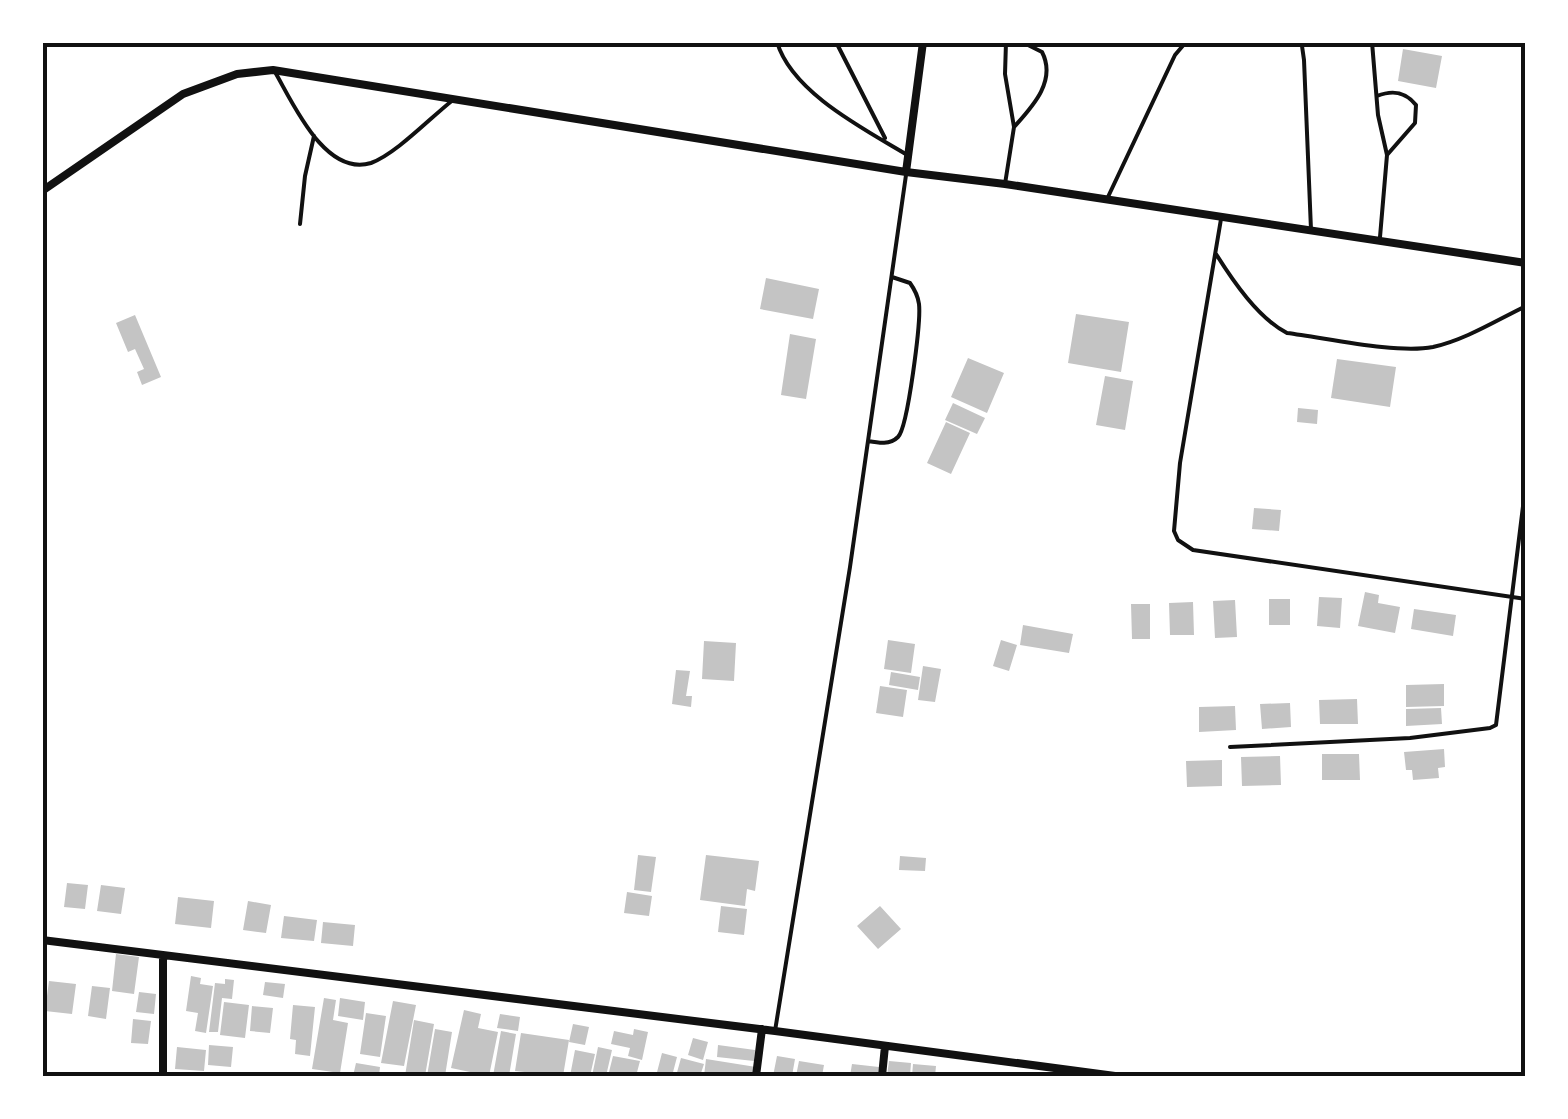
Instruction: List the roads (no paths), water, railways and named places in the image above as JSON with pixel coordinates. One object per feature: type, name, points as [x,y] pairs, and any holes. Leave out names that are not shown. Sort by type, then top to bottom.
[{"type":"street","points":[[906,172],[923,42]]},
{"type":"street","points":[[42,192],[184,94],[237,74],[273,70],[906,172],[1526,262]]},
{"type":"street","points":[[42,940],[1114,1076]]},
{"type":"street","points":[[163,955],[163,1076]]},
{"type":"street","points":[[756,1076],[762,1029]]},
{"type":"street","points":[[882,1076],[885,1046]]},
{"type":"lane","points":[[777,42],[783,60],[803,83],[845,116],[909,156]]},
{"type":"lane","points":[[836,42],[887,143]]},
{"type":"lane","points":[[1106,200],[1175,55],[1186,42]]},
{"type":"lane","points":[[1298,42],[1304,60],[1311,230]]},
{"type":"lane","points":[[1372,42],[1387,155],[1379,242]]},
{"type":"lane","points":[[1005,184],[1014,127],[1005,74],[1006,43],[1028,45],[1042,52],[1047,70],[1045,85],[1014,127]]},
{"type":"lane","points":[[273,70],[314,136],[332,156],[352,164],[370,163],[453,100]]},
{"type":"lane","points":[[1377,96],[1399,92],[1416,105],[1415,122],[1387,155]]},
{"type":"lane","points":[[300,224],[314,136]]},
{"type":"lane","points":[[774,1030],[810,828],[906,172]]},
{"type":"lane","points":[[1221,218],[1180,463],[1174,531],[1178,540],[1193,550],[1526,599]]},
{"type":"lane","points":[[1216,254],[1231,278],[1274,325],[1287,333],[1433,347],[1526,306]]},
{"type":"lane","points":[[868,441],[887,443],[897,439],[902,432],[911,383],[920,302],[910,283],[892,277]]},
{"type":"lane","points":[[1230,747],[1410,738],[1490,728],[1499,720],[1526,482]]}]
